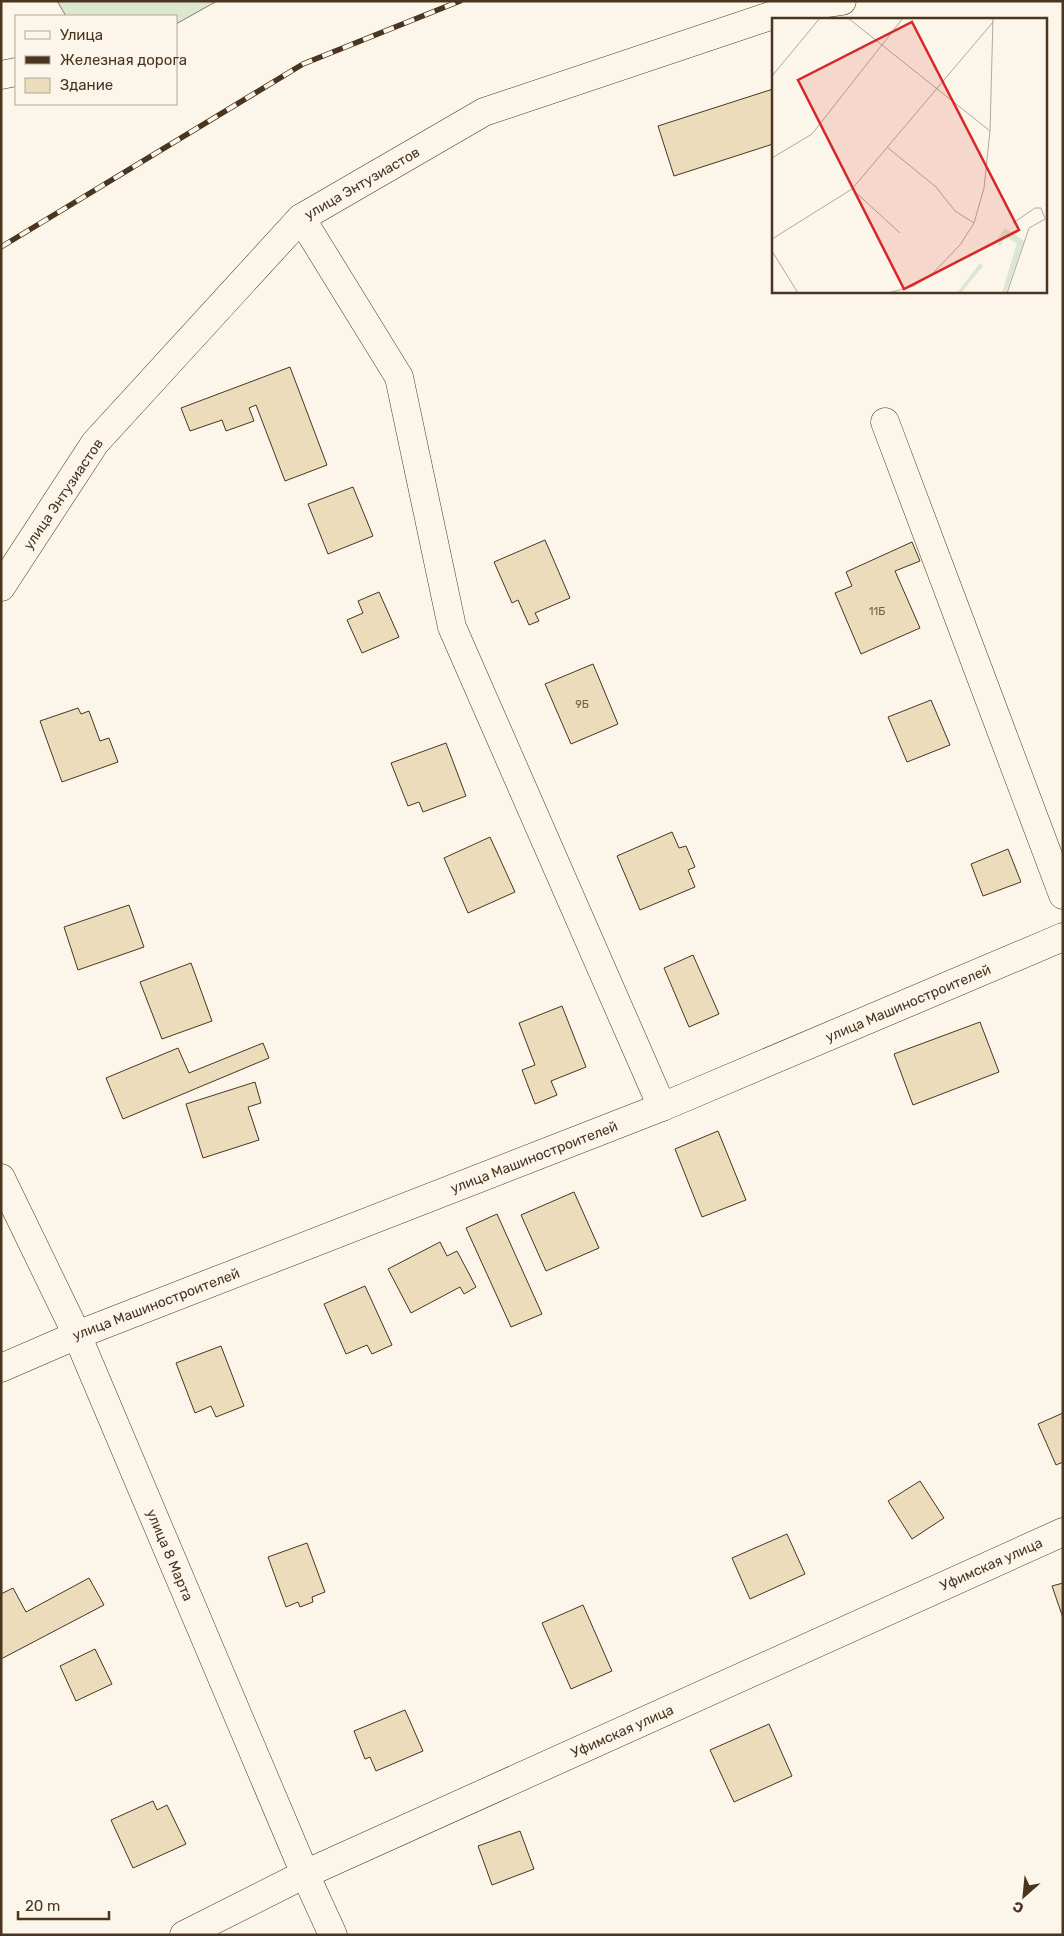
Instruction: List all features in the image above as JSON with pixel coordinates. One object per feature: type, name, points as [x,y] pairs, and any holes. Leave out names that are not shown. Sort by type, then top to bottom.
[{"type":"street","name":"улица Энтузиастов","points":[[1,587],[96,443],[301,218],[484,112],[794,8],[842,1]]},
{"type":"street","points":[[1,75],[15,72]]},
{"type":"street","points":[[301,218],[399,377],[452,627],[662,1107]]},
{"type":"street","points":[[885,422],[1063,895]]},
{"type":"street","name":"улица Машиностроителей","points":[[1,1368],[77,1334],[662,1107],[1063,937]]},
{"type":"street","name":"улица 8 Марта","points":[[1,1178],[77,1334],[305,1874],[333,1935]]},
{"type":"street","name":"Уфимская улица","points":[[184,1935],[305,1874],[1063,1532]]},
{"type":"green space","points":[[57,1],[217,1],[178,23],[178,15],[65,15]]},
{"type":"building","points":[[772,89],[772,144],[674,176],[658,126]]},
{"type":"building","points":[[290,367],[327,465],[285,481],[256,405],[249,408],[254,421],[226,431],[222,420],[190,431],[181,408]]},
{"type":"building","points":[[353,487],[373,536],[328,554],[308,504]]},
{"type":"building","points":[[545,540],[570,598],[535,613],[539,621],[529,625],[518,600],[512,603],[494,562]]},
{"type":"building","points":[[912,542],[920,561],[895,571],[920,628],[861,654],[835,593],[852,586],[846,572]]},
{"type":"building","points":[[379,592],[399,637],[362,653],[347,620],[363,613],[358,601]]},
{"type":"building","points":[[593,664],[618,724],[571,744],[545,684]]},
{"type":"building","points":[[931,700],[950,745],[907,762],[888,717]]},
{"type":"building","points":[[78,708],[81,714],[89,711],[100,741],[109,738],[118,762],[62,782],[40,721]]},
{"type":"building","points":[[446,743],[466,796],[423,812],[419,802],[408,806],[391,763]]},
{"type":"building","points":[[672,832],[679,848],[686,846],[695,867],[688,870],[695,887],[640,910],[617,856]]},
{"type":"building","points":[[490,837],[515,892],[468,913],[444,858]]},
{"type":"building","points":[[1008,849],[1021,882],[983,896],[971,864]]},
{"type":"building","points":[[129,905],[144,947],[78,970],[64,927]]},
{"type":"building","points":[[693,955],[719,1014],[689,1027],[664,968]]},
{"type":"building","points":[[191,963],[212,1021],[162,1039],[140,982]]},
{"type":"building","points":[[562,1006],[586,1067],[551,1081],[557,1095],[535,1104],[522,1070],[535,1065],[519,1023]]},
{"type":"building","points":[[980,1022],[999,1072],[913,1105],[894,1054]]},
{"type":"building","points":[[263,1043],[269,1058],[123,1119],[106,1078],[178,1048],[189,1073]]},
{"type":"building","points":[[255,1082],[261,1103],[248,1107],[259,1140],[203,1158],[186,1104]]},
{"type":"building","points":[[718,1131],[746,1200],[702,1217],[675,1149]]},
{"type":"building","points":[[574,1192],[599,1248],[546,1271],[521,1215]]},
{"type":"building","points":[[497,1214],[542,1314],[511,1327],[466,1228]]},
{"type":"building","points":[[440,1242],[447,1256],[457,1251],[476,1287],[464,1294],[460,1287],[411,1313],[388,1269]]},
{"type":"building","points":[[365,1286],[392,1345],[372,1354],[367,1345],[346,1354],[324,1304]]},
{"type":"building","points":[[221,1346],[244,1406],[216,1417],[211,1406],[195,1413],[176,1363]]},
{"type":"building","points":[[1063,1413],[1063,1462],[1056,1465],[1038,1424]]},
{"type":"building","points":[[920,1481],[944,1518],[912,1539],[888,1501]]},
{"type":"building","points":[[787,1534],[805,1574],[750,1599],[732,1558]]},
{"type":"building","points":[[307,1543],[325,1592],[312,1597],[313,1602],[300,1607],[298,1602],[286,1607],[268,1557]]},
{"type":"building","points":[[89,1578],[104,1605],[1,1659],[1,1594],[13,1588],[26,1612]]},
{"type":"building","points":[[1063,1583],[1063,1618],[1052,1586]]},
{"type":"building","points":[[583,1605],[612,1671],[571,1689],[542,1623]]},
{"type":"building","points":[[95,1649],[112,1684],[76,1701],[60,1666]]},
{"type":"building","points":[[405,1710],[423,1751],[376,1771],[370,1757],[365,1759],[354,1731]]},
{"type":"building","points":[[769,1724],[792,1776],[734,1802],[710,1750]]},
{"type":"building","points":[[153,1801],[157,1810],[167,1805],[186,1844],[133,1868],[111,1820]]},
{"type":"building","points":[[520,1831],[534,1869],[492,1885],[478,1846]]},
{"type":"railway","points":[[1,247],[303,64],[460,1]]}]
